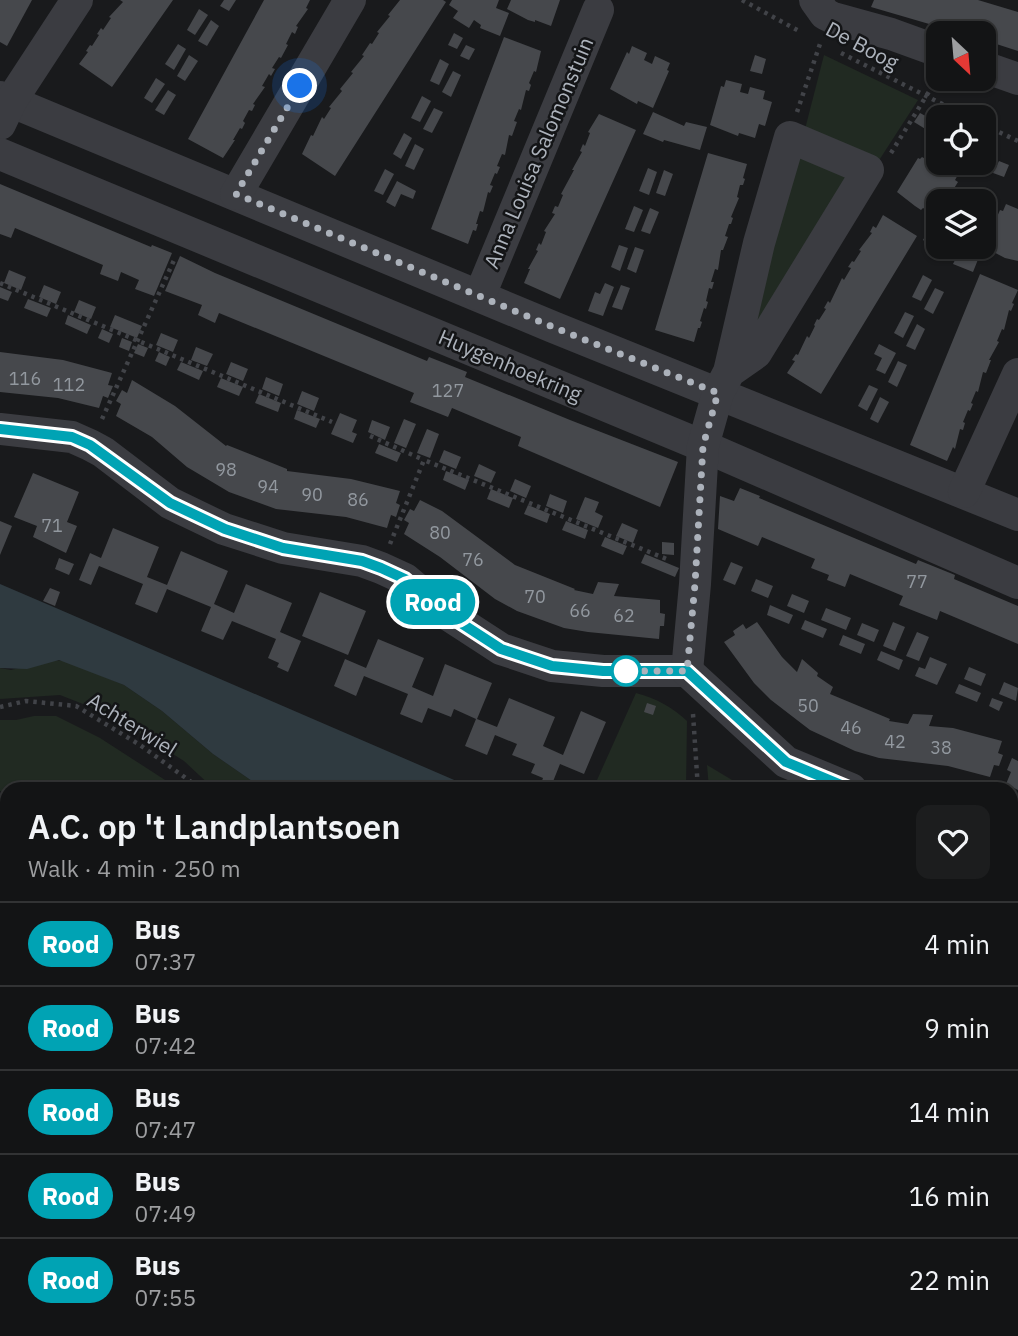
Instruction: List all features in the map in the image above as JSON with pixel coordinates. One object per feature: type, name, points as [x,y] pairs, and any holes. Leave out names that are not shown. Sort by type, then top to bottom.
[{"type":"street","points":[[77,0],[4,107],[236,194],[480,295],[723,383],[1018,515]]},
{"type":"street","points":[[236,194],[350,0]]},
{"type":"street","name":"Anna Louisa Salomonstuin","points":[[480,295],[598,10]]},
{"type":"street","points":[[819,18],[833,18],[926,47]]},
{"type":"street","points":[[996,71],[1018,79]]},
{"type":"street","points":[[687,671],[703,446],[723,383],[790,137],[868,170],[756,353],[723,383]]},
{"type":"street","name":"Huygenhoekring","points":[[0,153],[703,446],[1018,583]]},
{"type":"street","points":[[964,492],[1018,374]]},
{"type":"street","points":[[0,429],[72,437],[90,445],[170,503],[225,529],[283,548],[362,561],[381,568],[405,579],[444,612],[501,649],[552,666],[603,671],[687,671],[786,762],[834,782]]},
{"type":"path","name":"De Boog","points":[[742,0],[819,18],[950,105]]},
{"type":"path","points":[[796,118],[819,18]]},
{"type":"path","points":[[996,131],[1018,141]]},
{"type":"path","points":[[90,445],[187,231]]},
{"type":"path","points":[[0,283],[332,422]]},
{"type":"path","points":[[370,436],[696,571]]},
{"type":"path","points":[[381,568],[424,460]]},
{"type":"path","points":[[687,671],[692,701],[698,782]]},
{"type":"path","name":"Achterwiel","points":[[0,707],[26,702],[76,706],[140,745],[191,782]]},
{"type":"shaded area","points":[[824,55],[918,100],[876,165],[803,137]]},
{"type":"shaded area","points":[[799,156],[851,177],[759,333],[752,297]]},
{"type":"shaded area","points":[[0,584],[459,782],[252,781],[124,685],[59,660],[27,669],[0,668]]},
{"type":"shaded area","points":[[50,660],[66,661],[124,685],[162,711],[213,754],[256,782],[206,782],[184,761],[111,715],[60,695],[0,699],[0,668],[11,670]]},
{"type":"shaded area","points":[[636,693],[663,704],[687,721],[686,782],[596,782]]},
{"type":"shaded area","points":[[34,716],[56,716],[100,738],[168,782],[0,782],[0,720]]},
{"type":"shaded area","points":[[707,765],[735,782],[708,782]]},
{"type":"building","points":[[0,0],[32,0],[7,46],[0,42]]},
{"type":"building","points":[[120,0],[173,0],[112,87],[79,64],[101,28],[103,30],[111,18],[109,17],[123,2]]},
{"type":"building","points":[[224,0],[236,0],[229,11],[220,6]]},
{"type":"building","points":[[264,0],[310,0],[306,8],[308,9],[296,26],[298,27],[295,34],[292,32],[281,58],[279,57],[272,68],[275,69],[262,86],[265,87],[253,104],[255,105],[252,111],[249,110],[242,129],[240,128],[223,158],[188,139]]},
{"type":"building","points":[[400,0],[446,2],[335,176],[302,154],[322,117],[324,119],[331,108],[329,107],[342,91],[340,89]]},
{"type":"building","points":[[452,0],[499,0],[496,8],[509,13],[500,36],[480,28],[481,25],[474,20],[469,28],[453,18],[458,11],[449,5]]},
{"type":"building","points":[[511,0],[560,0],[551,26],[528,20],[507,9]]},
{"type":"building","points":[[874,0],[978,0],[1018,12],[1018,51],[996,44],[996,21],[926,23],[871,7]]},
{"type":"building","points":[[199,9],[208,15],[195,35],[187,30]]},
{"type":"building","points":[[211,20],[219,26],[207,46],[198,41]]},
{"type":"building","points":[[454,33],[463,38],[457,49],[448,45]]},
{"type":"building","points":[[504,37],[541,51],[536,72],[534,71],[529,83],[529,91],[526,90],[521,110],[519,109],[514,121],[517,122],[512,136],[509,135],[505,155],[502,154],[497,166],[500,167],[490,185],[493,186],[490,193],[488,192],[476,231],[473,230],[468,244],[431,229]]},
{"type":"building","points":[[178,44],[186,49],[174,70],[165,64]]},
{"type":"building","points":[[466,45],[475,49],[469,60],[460,56]]},
{"type":"building","points":[[632,46],[647,53],[644,60],[652,64],[655,56],[670,63],[653,108],[638,101],[637,104],[610,89]]},
{"type":"building","points":[[189,55],[198,61],[185,81],[177,76]]},
{"type":"building","points":[[755,55],[766,59],[762,74],[750,71]]},
{"type":"building","points":[[440,59],[449,64],[439,85],[430,81]]},
{"type":"building","points":[[453,71],[461,75],[451,97],[442,92]]},
{"type":"building","points":[[156,78],[165,84],[152,103],[144,98]]},
{"type":"building","points":[[726,80],[742,84],[740,92],[748,94],[750,87],[765,91],[763,99],[772,102],[765,126],[759,124],[755,138],[739,133],[738,136],[710,125],[721,86],[724,87]]},
{"type":"building","points":[[168,90],[176,95],[164,115],[155,110]]},
{"type":"building","points":[[422,96],[431,101],[420,122],[411,118]]},
{"type":"building","points":[[434,108],[443,112],[432,133],[423,129]]},
{"type":"building","points":[[653,112],[684,126],[686,122],[707,127],[700,150],[664,140],[663,142],[643,134]]},
{"type":"building","points":[[920,113],[926,116],[926,129],[914,122]]},
{"type":"building","points":[[599,114],[636,130],[560,299],[524,283],[546,232],[544,231],[555,214],[552,213],[555,206],[558,207],[583,144],[585,146],[590,133],[588,132]]},
{"type":"building","points":[[404,133],[412,138],[401,159],[393,154]]},
{"type":"building","points":[[415,144],[424,149],[414,170],[405,166]]},
{"type":"building","points":[[708,153],[747,164],[743,178],[745,179],[743,185],[740,185],[739,198],[725,236],[728,237],[721,250],[718,270],[715,269],[712,289],[709,288],[708,302],[694,342],[655,330]]},
{"type":"building","points":[[918,158],[926,159],[926,175],[958,175],[955,180],[958,182],[954,189],[926,189],[926,210],[921,210],[897,192]]},
{"type":"building","points":[[999,161],[1009,165],[1004,177],[996,174]]},
{"type":"building","points":[[648,168],[657,172],[649,195],[639,191]]},
{"type":"building","points":[[385,169],[394,174],[383,195],[374,191]]},
{"type":"building","points":[[664,170],[673,174],[665,196],[656,193]]},
{"type":"building","points":[[397,181],[416,191],[413,199],[401,194],[395,207],[386,202]]},
{"type":"building","points":[[0,184],[151,247],[152,245],[172,253],[154,296],[135,289],[139,280],[121,272],[118,281],[100,274],[103,265],[15,228],[11,238],[0,234]]},
{"type":"building","points":[[1006,204],[1018,209],[1018,261],[996,253],[996,219],[1000,210],[1003,211]]},
{"type":"building","points":[[634,206],[643,210],[634,232],[625,229]]},
{"type":"building","points":[[650,208],[659,212],[650,234],[641,231]]},
{"type":"building","points":[[883,215],[917,236],[821,394],[787,373],[795,361],[792,360],[798,355],[807,336],[809,338],[817,319],[819,320],[842,278],[844,280],[851,268],[848,267],[854,262],[872,233],[870,232],[873,226],[876,228]]},
{"type":"building","points":[[619,245],[628,248],[620,271],[611,267]]},
{"type":"building","points":[[635,247],[644,250],[636,273],[627,269]]},
{"type":"building","points":[[180,256],[427,361],[429,357],[467,372],[465,377],[678,462],[660,507],[518,446],[521,437],[452,408],[448,417],[410,402],[414,393],[219,313],[215,323],[198,315],[202,305],[165,291]]},
{"type":"building","points":[[978,259],[973,272],[953,264],[955,260]]},
{"type":"building","points":[[9,270],[26,277],[21,290],[4,283]]},
{"type":"building","points":[[980,274],[1018,290],[1004,330],[1002,329],[997,341],[999,342],[989,360],[986,373],[983,372],[978,392],[976,391],[971,403],[973,404],[963,422],[963,430],[960,429],[955,449],[953,447],[947,461],[910,445]]},
{"type":"building","points":[[923,275],[932,280],[921,301],[912,297]]},
{"type":"building","points":[[605,283],[614,287],[603,316],[588,311],[595,292],[600,294]]},
{"type":"building","points":[[44,285],[61,292],[56,304],[39,297]]},
{"type":"building","points":[[621,285],[630,288],[622,310],[612,307]]},
{"type":"building","points":[[0,287],[12,292],[8,301],[0,298]]},
{"type":"building","points":[[935,288],[944,292],[933,314],[924,309]]},
{"type":"building","points":[[28,299],[51,308],[47,317],[24,308]]},
{"type":"building","points":[[79,300],[96,307],[91,319],[74,312]]},
{"type":"building","points":[[905,312],[914,316],[903,338],[894,333]]},
{"type":"building","points":[[68,315],[91,325],[87,334],[65,324]]},
{"type":"building","points":[[115,315],[142,326],[137,338],[110,327]]},
{"type":"building","points":[[917,324],[925,329],[915,350],[906,346]]},
{"type":"building","points":[[102,329],[113,334],[109,343],[98,338]]},
{"type":"building","points":[[161,333],[178,340],[173,352],[156,345]]},
{"type":"building","points":[[122,338],[132,342],[129,351],[119,347]]},
{"type":"building","points":[[138,344],[148,348],[144,357],[134,353]]},
{"type":"building","points":[[879,344],[896,353],[885,374],[876,370],[882,358],[874,354]]},
{"type":"building","points":[[196,347],[213,354],[207,366],[191,360]]},
{"type":"building","points":[[0,352],[63,360],[112,373],[108,385],[113,386],[108,398],[103,396],[99,408],[58,398],[0,392]]},
{"type":"building","points":[[159,352],[170,357],[166,366],[155,361]]},
{"type":"building","points":[[898,361],[907,365],[897,387],[888,382]]},
{"type":"building","points":[[181,362],[203,371],[199,380],[177,370]]},
{"type":"building","points":[[231,362],[248,369],[243,381],[226,374]]},
{"type":"building","points":[[266,377],[283,384],[279,396],[262,389]]},
{"type":"building","points":[[221,378],[243,387],[239,396],[217,387]]},
{"type":"building","points":[[132,380],[175,406],[226,446],[287,471],[351,479],[400,491],[396,503],[400,505],[396,517],[391,515],[387,528],[346,517],[276,509],[229,492],[187,467],[152,437],[116,416],[121,404],[116,401],[122,390],[127,393]]},
{"type":"building","points":[[869,385],[878,389],[867,411],[858,406]]},
{"type":"building","points":[[302,391],[319,398],[314,411],[297,404]]},
{"type":"building","points":[[259,394],[281,403],[278,412],[255,403]]},
{"type":"building","points":[[880,397],[889,402],[878,423],[870,419]]},
{"type":"building","points":[[297,410],[320,419],[316,428],[294,419]]},
{"type":"building","points":[[340,413],[357,420],[352,432],[357,434],[353,443],[331,434]]},
{"type":"building","points":[[404,419],[416,424],[406,448],[394,443]]},
{"type":"building","points":[[372,420],[390,427],[385,440],[368,432]]},
{"type":"building","points":[[427,429],[439,434],[430,458],[417,453]]},
{"type":"building","points":[[379,444],[401,453],[397,462],[375,453]]},
{"type":"building","points":[[444,450],[461,457],[456,469],[439,462]]},
{"type":"building","points":[[479,464],[496,472],[491,483],[474,476]]},
{"type":"building","points":[[446,471],[469,480],[465,490],[443,480]]},
{"type":"building","points":[[33,473],[79,492],[67,522],[77,526],[66,553],[33,537],[37,526],[14,517]]},
{"type":"building","points":[[515,479],[531,486],[526,498],[510,491]]},
{"type":"building","points":[[740,488],[916,564],[918,560],[955,575],[954,579],[1018,606],[1018,644],[940,611],[937,620],[899,605],[903,596],[850,574],[845,587],[827,580],[829,575],[811,568],[815,559],[762,537],[758,546],[718,529],[720,496],[734,501]]},
{"type":"building","points":[[491,489],[513,498],[509,508],[487,499]]},
{"type":"building","points":[[550,494],[567,501],[563,513],[546,506]]},
{"type":"building","points":[[585,497],[599,502],[595,512],[603,516],[598,528],[576,519]]},
{"type":"building","points":[[420,500],[442,511],[515,565],[574,590],[593,594],[598,582],[619,584],[614,596],[660,600],[660,613],[665,614],[659,639],[564,628],[517,611],[495,599],[440,557],[404,534],[409,523],[404,520],[410,509],[414,511]]},
{"type":"building","points":[[528,505],[550,514],[547,523],[524,514]]},
{"type":"building","points":[[0,521],[12,526],[0,555]]},
{"type":"building","points":[[566,521],[588,530],[585,539],[562,530]]},
{"type":"building","points":[[622,523],[638,530],[633,543],[616,536]]},
{"type":"building","points":[[113,528],[159,547],[147,577],[167,585],[181,551],[228,571],[214,604],[234,613],[246,584],[292,603],[280,632],[301,641],[288,672],[277,667],[279,663],[268,658],[276,639],[232,621],[223,640],[201,631],[211,607],[167,589],[157,613],[135,604],[143,584],[99,566],[91,585],[79,580],[90,553],[101,558]]},
{"type":"building","points":[[605,537],[627,546],[623,555],[601,546]]},
{"type":"building","points":[[662,542],[674,543],[674,555],[662,554]]},
{"type":"building","points":[[645,554],[679,568],[675,577],[641,563]]},
{"type":"building","points":[[59,558],[74,564],[69,575],[55,569]]},
{"type":"building","points":[[731,562],[743,567],[735,585],[723,580]]},
{"type":"building","points":[[756,579],[773,586],[768,598],[751,591]]},
{"type":"building","points":[[50,588],[60,592],[55,606],[43,601]]},
{"type":"building","points":[[320,592],[366,611],[348,655],[302,636]]},
{"type":"building","points":[[792,594],[809,601],[804,613],[787,606]]},
{"type":"building","points":[[770,605],[793,615],[789,624],[767,615]]},
{"type":"building","points":[[826,608],[851,618],[846,630],[821,620]]},
{"type":"building","points":[[805,620],[827,629],[823,638],[801,629]]},
{"type":"building","points":[[757,622],[782,657],[797,672],[802,659],[818,673],[817,676],[833,687],[830,694],[890,719],[889,721],[908,724],[913,714],[933,715],[929,726],[953,728],[1002,741],[998,753],[1003,755],[999,766],[994,765],[990,777],[948,766],[879,758],[855,751],[810,730],[754,683],[724,642],[735,635],[733,631],[743,624],[746,629]]},
{"type":"building","points":[[893,622],[905,627],[895,651],[883,646]]},
{"type":"building","points":[[862,623],[879,630],[874,642],[857,635]]},
{"type":"building","points":[[917,632],[929,637],[919,661],[906,656]]},
{"type":"building","points":[[843,635],[865,644],[861,654],[839,645]]},
{"type":"building","points":[[378,639],[424,658],[412,687],[433,696],[445,664],[492,683],[477,719],[497,727],[509,698],[555,717],[543,746],[563,755],[581,711],[606,722],[584,774],[560,764],[553,782],[542,782],[543,778],[531,773],[535,764],[512,755],[517,744],[495,735],[487,755],[465,746],[476,719],[454,709],[451,717],[428,708],[422,723],[400,714],[408,694],[364,676],[356,696],[334,686],[345,659],[366,668]]},
{"type":"building","points":[[881,651],[903,660],[899,670],[877,660]]},
{"type":"building","points":[[930,657],[947,664],[937,685],[915,676],[919,667],[925,669]]},
{"type":"building","points":[[969,667],[986,674],[981,686],[964,679]]},
{"type":"building","points":[[1004,682],[1018,688],[1016,701],[999,694]]},
{"type":"building","points":[[959,684],[981,693],[977,702],[955,693]]},
{"type":"building","points":[[992,698],[1003,702],[999,711],[989,706]]},
{"type":"building","points":[[647,703],[656,706],[653,715],[644,712]]},
{"type":"building","points":[[1012,758],[1018,761],[1018,782],[1007,782],[1011,772],[1007,770]]},
{"type":"bus line","name":"Rood","points":[[0,429],[72,437],[103,453],[170,503],[225,529],[283,548],[362,561],[381,568],[405,579],[444,612],[501,649],[552,666],[603,671],[687,671],[786,762],[834,782]]},
{"type":"route","points":[[300,86],[236,194],[718,393],[703,446],[687,671],[626,671]]}]
